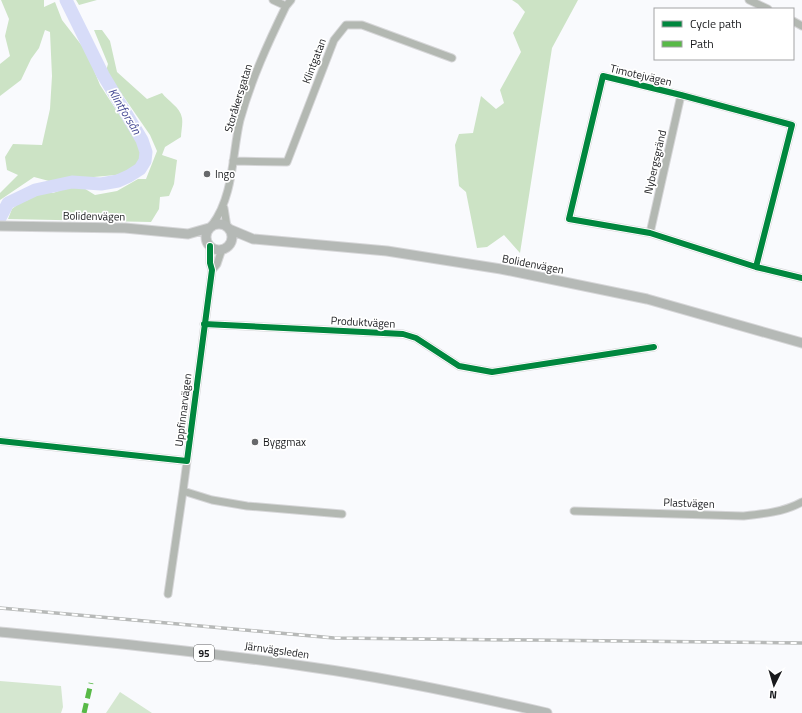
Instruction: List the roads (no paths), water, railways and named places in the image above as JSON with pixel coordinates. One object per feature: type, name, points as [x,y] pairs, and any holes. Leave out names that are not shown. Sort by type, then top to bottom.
[{"type":"main road","name":"Bolidenvägen","points":[[0,226],[126,228],[188,234],[221,224],[253,239],[387,251],[501,269],[647,299],[802,343]]},
{"type":"main road","points":[[209,246],[206,236],[211,227]]},
{"type":"main road","points":[[225,247],[232,236],[228,228]]},
{"type":"main road","name":"Bolidenvägen","points":[[188,234],[216,250],[253,239]]},
{"type":"main road","name":"Järnvägsleden","points":[[0,632],[165,648],[311,667],[445,690],[547,713]]},
{"type":"street","points":[[273,0],[286,6]]},
{"type":"street","name":"Storåkersgatan","points":[[228,228],[224,208],[240,120],[253,79],[286,6],[291,0]]},
{"type":"street","points":[[749,0],[766,8]]},
{"type":"street","name":"Klintgatan","points":[[233,161],[287,162],[334,40],[346,25],[362,25],[452,58]]},
{"type":"street","name":"Timotejvägen","points":[[756,267],[792,125],[603,76],[569,219],[650,233],[756,267],[802,278]]},
{"type":"street","name":"Nybergsgränd","points":[[650,233],[681,95]]},
{"type":"street","name":"Storåkersgatan","points":[[211,227],[224,208]]},
{"type":"street","name":"Uppfinnarvägen","points":[[168,594],[212,270],[209,246]]},
{"type":"street","name":"Uppfinnarvägen","points":[[212,270],[217,264],[225,247]]},
{"type":"street","name":"Produktvägen","points":[[204,324],[402,334],[416,338],[459,366],[492,372],[654,347]]},
{"type":"street","name":"Uppfinnarvägen","points":[[0,441],[187,462]]},
{"type":"street","points":[[183,491],[212,500],[248,506],[342,514]]},
{"type":"street","name":"Plastvägen","points":[[574,511],[743,516],[763,514],[793,507],[802,502]]},
{"type":"waterway","name":"Klintforsån","points":[[0,218],[8,203],[35,190],[72,182],[101,184],[118,181],[140,169],[145,161],[146,152],[142,140],[103,75],[66,0]]},
{"type":"railway","points":[[0,608],[334,638],[802,643]]},
{"type":"place","name":"Ingo","points":[[207,174]]},
{"type":"place","name":"Byggmax","points":[[255,442]]}]
